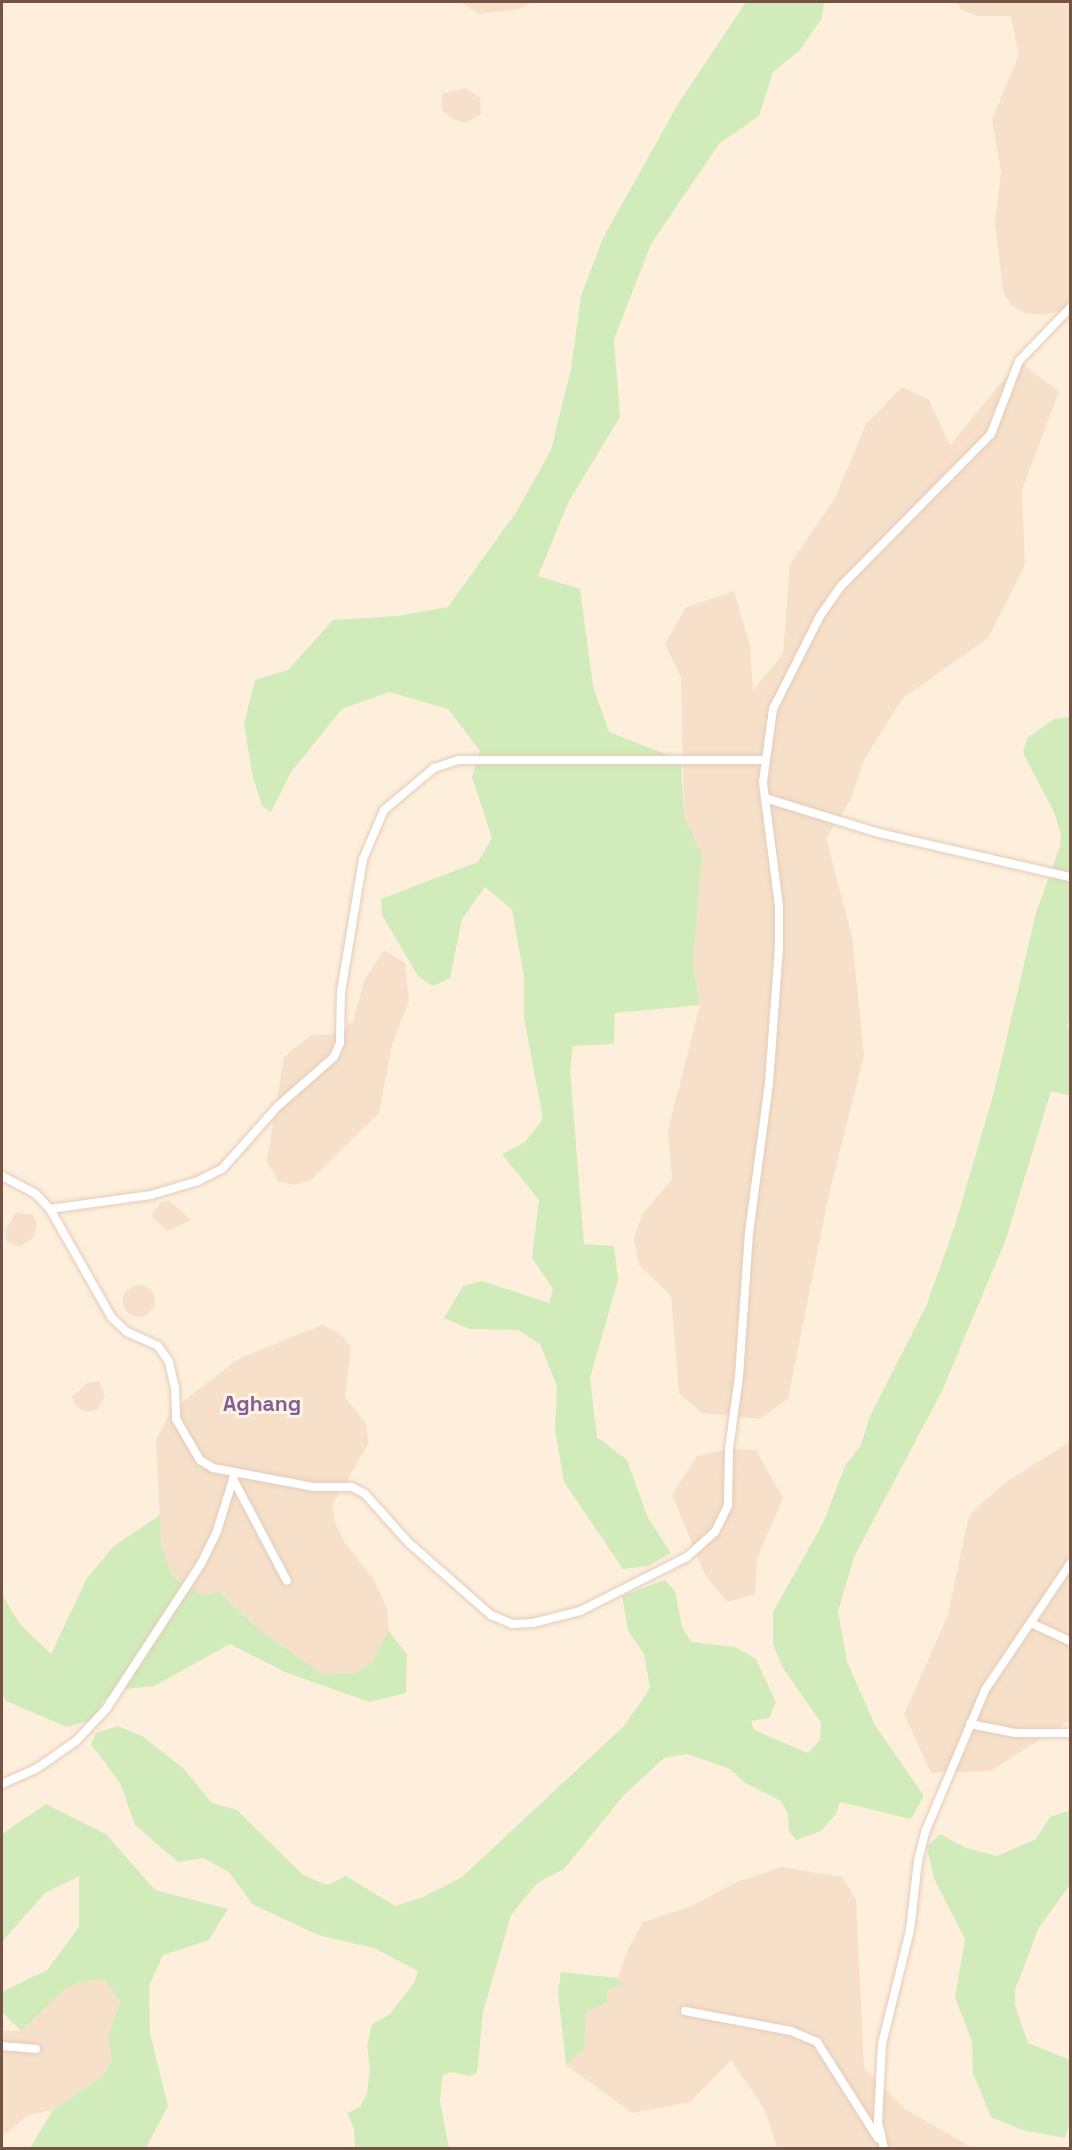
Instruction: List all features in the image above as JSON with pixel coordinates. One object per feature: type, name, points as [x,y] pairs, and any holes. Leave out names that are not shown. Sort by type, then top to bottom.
[{"type":"street","points":[[2,1176],[36,1194],[50,1209],[112,1318],[127,1332],[158,1346],[169,1362],[175,1387],[176,1419],[200,1460],[234,1476],[314,1487],[352,1487],[365,1494],[409,1544],[491,1616],[512,1624],[533,1623],[580,1611],[687,1557],[715,1532],[728,1505],[729,1449],[739,1376],[749,1233],[774,1029],[779,906],[765,798],[764,760],[773,709],[820,616],[858,567],[991,434],[1019,361],[1071,308]]},
{"type":"street","points":[[50,1209],[151,1195],[198,1181],[222,1169],[278,1106],[334,1057],[340,1043],[341,992],[363,859],[384,810],[434,768],[458,760],[764,760]]},
{"type":"street","points":[[765,798],[879,833],[1071,877]]},
{"type":"street","points":[[234,1476],[287,1581]]},
{"type":"street","points":[[2,1784],[36,1768],[76,1741],[106,1709],[201,1564],[217,1531],[234,1476]]},
{"type":"street","points":[[882,2145],[878,2104],[882,2044],[910,1930],[918,1861],[926,1830],[985,1690],[1033,1624],[1071,1564]]},
{"type":"street","points":[[1033,1624],[1071,1641]]},
{"type":"street","points":[[970,1724],[1015,1733],[1071,1733]]},
{"type":"street","points":[[685,2011],[792,2031],[817,2042],[882,2145]]},
{"type":"street","points":[[2,2046],[36,2049]]},
{"type":"shaded area","points":[[460,2],[533,2],[519,9],[479,14]]},
{"type":"shaded area","points":[[956,2],[1070,2],[1070,307],[1064,310],[1045,315],[1025,313],[1011,305],[1003,291],[995,223],[1001,172],[992,119],[1019,55],[1011,16],[977,16],[962,10]]},
{"type":"shaded area","points":[[465,88],[480,98],[481,114],[465,123],[452,119],[442,110],[442,94]]},
{"type":"shaded area","points":[[1019,361],[1059,392],[1022,490],[1025,565],[988,638],[903,698],[864,760],[851,799],[826,838],[852,936],[864,1056],[829,1194],[788,1399],[760,1419],[702,1413],[679,1393],[671,1296],[639,1265],[634,1238],[642,1215],[672,1179],[668,1130],[700,1005],[693,963],[702,854],[684,817],[681,677],[665,644],[686,607],[734,591],[750,646],[753,690],[783,654],[790,564],[835,498],[866,424],[902,387],[929,400],[950,445]]},
{"type":"shaded area","points":[[384,950],[405,963],[409,1001],[392,1045],[379,1113],[311,1180],[295,1185],[278,1181],[267,1161],[284,1057],[311,1035],[332,1034],[353,1022],[364,981]]},
{"type":"shaded area","points":[[169,1201],[191,1220],[168,1231],[151,1216],[161,1202]]},
{"type":"shaded area","points":[[16,1212],[33,1215],[37,1224],[33,1238],[20,1247],[7,1242],[5,1231]]},
{"type":"shaded area","points":[[139,1285],[150,1290],[155,1301],[150,1312],[139,1317],[128,1312],[123,1301],[128,1290]]},
{"type":"shaded area","points":[[322,1325],[339,1333],[351,1347],[345,1397],[366,1424],[369,1443],[332,1505],[336,1524],[343,1540],[374,1580],[388,1611],[388,1630],[373,1661],[357,1673],[323,1675],[255,1626],[219,1592],[202,1595],[172,1576],[161,1545],[156,1440],[171,1411],[238,1359]]},
{"type":"shaded area","points":[[99,1381],[105,1397],[97,1410],[85,1412],[75,1406],[72,1397],[87,1383]]},
{"type":"shaded area","points":[[1070,1442],[1070,1720],[991,1771],[931,1773],[904,1714],[948,1615],[967,1524],[972,1512],[1005,1483]]},
{"type":"shaded area","points":[[729,1449],[756,1450],[783,1498],[757,1559],[755,1594],[727,1602],[705,1575],[672,1495],[697,1456]]},
{"type":"shaded area","points":[[782,1867],[842,1877],[856,1899],[864,2068],[905,2109],[973,2148],[777,2148],[765,2110],[731,2060],[690,2102],[632,2113],[566,2065],[584,2049],[586,2012],[606,2003],[608,1990],[622,1985],[618,1978],[627,1951],[643,1922],[687,1908],[739,1881]]},
{"type":"shaded area","points":[[105,1980],[120,2002],[108,2037],[112,2061],[103,2076],[53,2110],[28,2115],[2,2137],[2,2031],[21,2031],[65,1989],[84,1981]]},
{"type":"green space","points":[[746,2],[824,2],[822,18],[799,51],[773,72],[759,116],[719,144],[651,244],[614,339],[620,417],[569,501],[538,576],[580,589],[593,686],[609,732],[681,760],[684,817],[702,854],[693,963],[700,1005],[615,1013],[614,1044],[573,1046],[570,1070],[584,1244],[614,1246],[618,1280],[590,1378],[597,1437],[627,1460],[648,1518],[671,1553],[648,1566],[623,1569],[564,1482],[555,1429],[557,1386],[540,1344],[518,1330],[470,1329],[444,1318],[463,1286],[482,1281],[549,1303],[553,1289],[532,1258],[539,1200],[502,1154],[525,1142],[543,1119],[524,1018],[524,976],[512,910],[485,887],[462,919],[450,978],[433,986],[418,976],[382,915],[381,899],[478,862],[492,838],[472,777],[480,751],[448,709],[389,692],[342,709],[291,772],[271,812],[262,806],[253,778],[244,724],[255,680],[288,670],[333,620],[397,616],[448,607],[517,511],[551,450],[571,369],[581,296],[603,238],[678,104]]},
{"type":"green space","points":[[1070,717],[1070,1017],[1067,1027],[1070,1028],[1070,1096],[1051,1091],[1006,1239],[942,1391],[854,1557],[838,1611],[847,1662],[875,1725],[924,1796],[911,1819],[840,1802],[836,1814],[821,1831],[796,1840],[789,1831],[788,1813],[781,1801],[745,1783],[730,1769],[687,1754],[664,1758],[624,1795],[564,1869],[537,1883],[511,1915],[483,2012],[477,2073],[470,2076],[451,2072],[442,2076],[440,2101],[449,2148],[355,2148],[354,2129],[347,2113],[360,2107],[367,2093],[370,2069],[367,2046],[372,2024],[389,2015],[414,1983],[418,1971],[374,1948],[318,1935],[252,1904],[229,1872],[203,1858],[178,1862],[135,1825],[120,1783],[91,1744],[96,1733],[118,1726],[142,1736],[183,1768],[212,1803],[237,1810],[303,1875],[327,1885],[346,1876],[395,1906],[423,1897],[462,1877],[624,1726],[650,1688],[644,1654],[628,1631],[622,1596],[665,1580],[675,1591],[682,1627],[691,1642],[735,1647],[756,1659],[776,1702],[769,1718],[751,1721],[754,1730],[808,1753],[820,1740],[821,1723],[783,1668],[773,1645],[773,1612],[824,1521],[845,1466],[861,1445],[870,1416],[927,1304],[955,1225],[994,1092],[1036,913],[1060,846],[1061,834],[1054,812],[1023,753],[1027,738],[1054,719]]},
{"type":"green space","points":[[160,1515],[161,1545],[172,1576],[202,1595],[219,1592],[255,1626],[323,1675],[357,1673],[373,1661],[388,1630],[407,1654],[406,1693],[369,1702],[285,1672],[230,1644],[154,1686],[117,1690],[103,1701],[95,1719],[67,1727],[6,1701],[2,1694],[2,1594],[19,1623],[51,1654],[87,1578],[114,1546]]},
{"type":"green space","points":[[46,1804],[106,1834],[155,1890],[228,1909],[209,1940],[163,1955],[149,1986],[150,2033],[168,2106],[146,2148],[30,2148],[53,2110],[103,2076],[112,2061],[108,2037],[120,2002],[105,1980],[84,1981],[65,1989],[21,2031],[2,2012],[2,1992],[47,1970],[79,1927],[79,1876],[45,1893],[2,1942],[2,1834]]},
{"type":"green space","points":[[1070,1810],[1070,1885],[1039,1927],[1015,1990],[1015,2005],[1028,2043],[1070,2060],[1070,2123],[1065,2138],[1022,2130],[991,2117],[973,2073],[972,2042],[955,1997],[965,1939],[934,1879],[927,1847],[940,1834],[966,1848],[997,1856],[1036,1839],[1050,1817]]},
{"type":"green space","points":[[561,1972],[618,1978],[623,1985],[608,1990],[606,2003],[586,2012],[584,2049],[566,2065],[558,1992]]},
{"type":"district","name":"Aghang","points":[[262,1404]]}]
